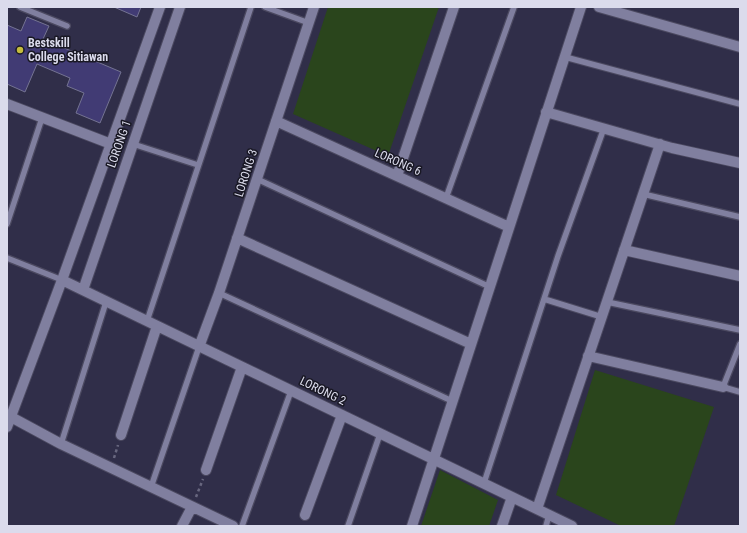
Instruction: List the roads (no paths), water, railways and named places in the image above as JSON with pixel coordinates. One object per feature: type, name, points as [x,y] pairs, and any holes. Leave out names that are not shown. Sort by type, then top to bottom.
[{"type":"street","points":[[7,427],[9,416],[62,280],[160,7]]},
{"type":"street","name":"LORONG 1","points":[[83,290],[180,7]]},
{"type":"street","name":"LORONG 3","points":[[199,347],[220,293],[314,7]]},
{"type":"street","points":[[397,176],[454,7]]},
{"type":"street","points":[[599,7],[740,47]]},
{"type":"street","points":[[412,526],[565,57],[578,8]]},
{"type":"street","points":[[7,104],[111,144]]},
{"type":"street","points":[[546,112],[660,144],[740,163]]},
{"type":"street","name":"LORONG 6","points":[[276,121],[509,227]]},
{"type":"street","points":[[537,508],[660,144]]},
{"type":"street","points":[[238,238],[471,344]]},
{"type":"street","points":[[624,250],[740,276]]},
{"type":"street","name":"LORONG 2","points":[[62,280],[572,526]]},
{"type":"street","points":[[121,435],[157,326]]},
{"type":"street","points":[[588,356],[723,387]]},
{"type":"street","points":[[206,470],[242,367]]},
{"type":"street","points":[[305,515],[342,415]]},
{"type":"street","points":[[9,416],[61,444],[233,526]]},
{"type":"street","points":[[502,526],[512,497]]},
{"type":"street","points":[[182,526],[192,507]]},
{"type":"lane","points":[[20,7],[67,26]]},
{"type":"lane","points":[[147,321],[250,7]]},
{"type":"lane","points":[[265,7],[309,23]]},
{"type":"lane","points":[[446,198],[514,7]]},
{"type":"lane","points":[[565,57],[740,104]]},
{"type":"lane","points":[[7,224],[42,118]]},
{"type":"lane","points":[[484,483],[544,299],[604,128]]},
{"type":"lane","points":[[133,144],[198,165]]},
{"type":"lane","points":[[257,179],[490,287]]},
{"type":"lane","points":[[643,194],[740,217]]},
{"type":"lane","points":[[7,258],[62,280]]},
{"type":"lane","points":[[220,293],[452,401]]},
{"type":"lane","points":[[544,299],[602,317]]},
{"type":"lane","points":[[61,444],[106,302]]},
{"type":"lane","points":[[607,302],[740,330]]},
{"type":"lane","points":[[740,344],[723,387],[740,392]]},
{"type":"lane","points":[[151,487],[199,347]]},
{"type":"lane","points":[[242,526],[291,391]]},
{"type":"lane","points":[[348,526],[380,434]]},
{"type":"lane","points":[[546,526],[550,515]]},
{"type":"place","name":"Bestskill College Sitiawan","points":[[20,50]]}]
